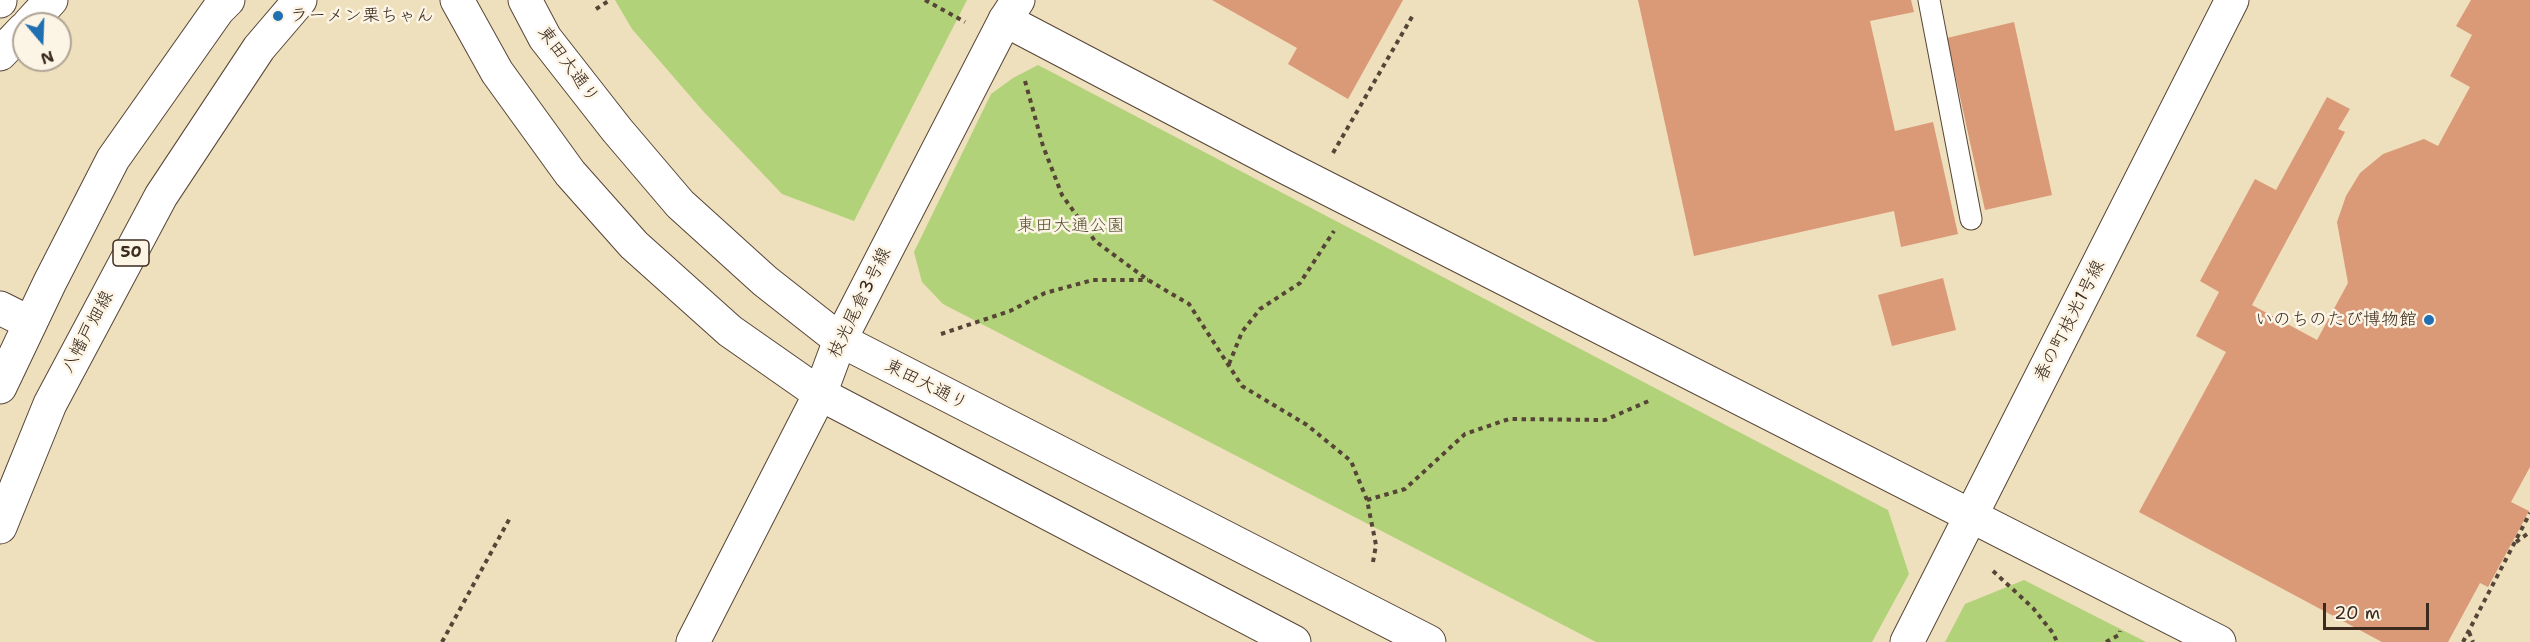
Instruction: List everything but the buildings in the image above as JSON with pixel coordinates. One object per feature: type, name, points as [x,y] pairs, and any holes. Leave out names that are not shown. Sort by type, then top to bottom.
[{"type":"main road","points":[[40,12],[51,0]]},
{"type":"main road","points":[[0,387],[113,159],[218,10],[228,0]]},
{"type":"main road","name":"八幡戸畑線","points":[[0,527],[50,404],[161,195],[259,48],[300,0]]},
{"type":"main road","points":[[457,0],[497,72],[570,173],[634,245],[730,331],[820,394],[1294,642]]},
{"type":"main road","name":"東田大通り","points":[[525,0],[545,38],[617,130],[680,204],[782,295],[840,340],[1429,642]]},
{"type":"main road","name":"春の町枝光1号線","points":[[1906,642],[1972,517],[2232,0]]},
{"type":"main road","points":[[1011,10],[1285,167],[2219,642]]},
{"type":"main road","name":"枝光尾倉3号線","points":[[693,642],[820,394],[840,340],[1011,10]]},
{"type":"main road","points":[[0,54],[12,42]]},
{"type":"main road","points":[[0,308],[30,323]]},
{"type":"lane","points":[[1929,0],[1971,219]]},
{"type":"path","points":[[596,9],[610,0]]},
{"type":"path","points":[[925,0],[974,27]]},
{"type":"path","points":[[1328,161],[1413,15]]},
{"type":"path","points":[[1025,81],[1043,146],[1062,195],[1095,241],[1148,280],[1189,304],[1242,386],[1307,425],[1352,461],[1367,500],[1376,545],[1373,562]]},
{"type":"path","points":[[1229,365],[1242,332],[1260,309],[1300,283],[1334,231]]},
{"type":"path","points":[[941,334],[1010,310],[1045,293],[1093,280],[1148,280]]},
{"type":"path","points":[[1367,500],[1406,489],[1465,434],[1509,419],[1605,420],[1651,400]]},
{"type":"path","points":[[2463,642],[2530,513]]},
{"type":"path","points":[[442,642],[511,516]]},
{"type":"path","points":[[2513,545],[2530,531]]},
{"type":"path","points":[[1993,572],[2033,608],[2053,633],[2057,642]]},
{"type":"path","points":[[2106,642],[2119,635],[2121,625]]},
{"type":"path","points":[[2469,631],[2473,642]]},
{"type":"green space","points":[[615,0],[967,0],[854,221],[782,194],[703,111],[632,29]]},
{"type":"green space","name":"東田大通公園","points":[[1038,65],[1888,510],[1909,574],[1872,642],[1596,642],[943,304],[922,282],[914,252],[991,94],[1013,78]]},
{"type":"green space","points":[[2024,580],[2146,642],[1945,642],[1965,604]]},
{"type":"place","name":"ラーメン栗ちゃん","points":[[278,16]]},
{"type":"place","name":"いのちのたび博物館","points":[[2429,320]]}]
